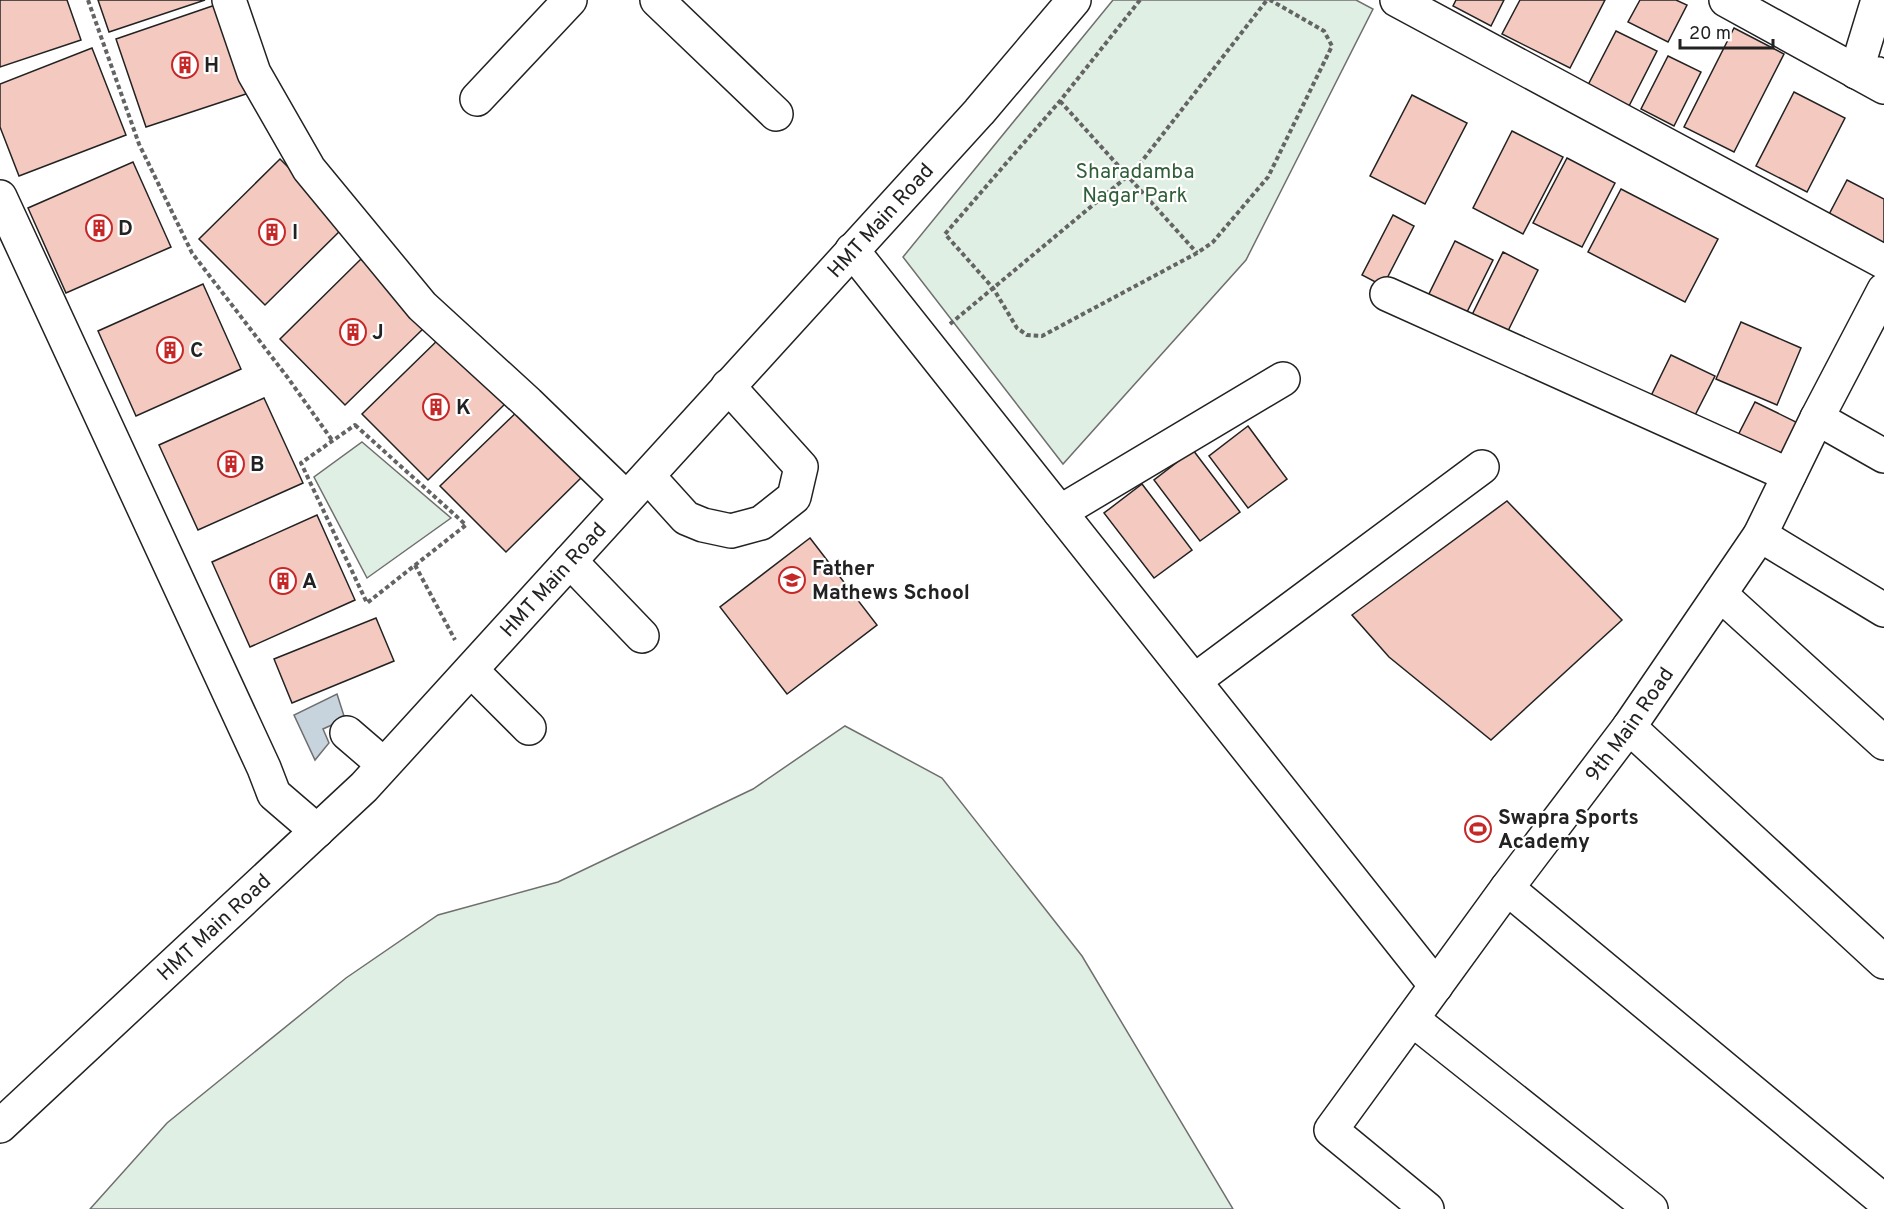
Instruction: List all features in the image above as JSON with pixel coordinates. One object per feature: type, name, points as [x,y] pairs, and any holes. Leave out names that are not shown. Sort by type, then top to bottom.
[{"type":"street","points":[[229,0],[254,73],[309,169],[422,306],[637,487],[686,518],[703,525],[731,531],[761,522],[794,497],[801,467],[728,387]]},
{"type":"street","points":[[477,99],[570,0]]},
{"type":"street","points":[[657,0],[776,114]]},
{"type":"street","name":"HMT Main Road","points":[[0,1126],[364,787],[979,112],[1074,0]]},
{"type":"street","points":[[1397,0],[1884,262]]},
{"type":"street","points":[[1726,0],[1870,73],[1884,87]]},
{"type":"street","points":[[1870,73],[1878,0]]},
{"type":"street","points":[[0,197],[274,794],[317,831]]},
{"type":"street","points":[[852,250],[1436,986]]},
{"type":"street","name":"9th Main Road","points":[[1427,1209],[1331,1130],[1507,888],[1629,727],[1760,535],[1817,418],[1884,290]]},
{"type":"street","points":[[1387,294],[1789,475]]},
{"type":"street","points":[[1060,512],[1283,379]]},
{"type":"street","points":[[1817,418],[1884,456]]},
{"type":"street","points":[[1194,681],[1482,467]]},
{"type":"street","points":[[1760,535],[1884,610]]},
{"type":"street","points":[[570,561],[642,636]]},
{"type":"street","points":[[1720,594],[1884,743]]},
{"type":"street","points":[[471,670],[529,728]]},
{"type":"street","points":[[1629,727],[1884,962]]},
{"type":"street","points":[[346,733],[383,764]]},
{"type":"street","points":[[1507,888],[1884,1201]]},
{"type":"street","points":[[1412,1019],[1651,1209]]},
{"type":"path","points":[[88,0],[139,144],[192,253],[332,440]]},
{"type":"path","points":[[927,343],[993,288],[1128,177],[1135,170],[1268,0],[1324,31],[1332,46],[1268,177],[1213,242],[1197,253],[1042,336],[1027,335],[1017,328],[993,288],[945,234],[1060,100],[1140,0]]},
{"type":"path","points":[[1060,100],[1197,253]]},
{"type":"path","points":[[356,425],[466,525],[367,603],[302,463],[332,440],[356,425]]},
{"type":"path","points":[[416,564],[471,670]]},
{"type":"green space","name":"Sharadamba Nagar Park","points":[[1113,0],[1356,0],[1373,9],[1246,260],[1063,464],[903,257]]},
{"type":"green space","points":[[362,442],[451,518],[367,578],[314,477]]},
{"type":"green space","points":[[845,726],[942,778],[1082,956],[1233,1209],[90,1209],[167,1123],[346,978],[438,915],[558,882],[753,789]]},
{"type":"shaded area","points":[[337,694],[345,719],[323,729],[329,743],[315,760],[294,715]]},
{"type":"building","points":[[0,0],[67,0],[81,40],[0,67]]},
{"type":"building","points":[[98,0],[205,0],[109,32]]},
{"type":"building","points":[[1456,0],[1504,0],[1491,26],[1453,6]]},
{"type":"building","points":[[1520,0],[1605,0],[1570,68],[1502,34]]},
{"type":"building","points":[[1640,0],[1676,0],[1687,5],[1668,42],[1628,22]]},
{"type":"building","name":"H","points":[[224,2],[255,91],[146,127],[116,39]]},
{"type":"building","points":[[1734,28],[1784,54],[1734,152],[1684,127]]},
{"type":"building","points":[[1616,31],[1657,51],[1629,106],[1588,85]]},
{"type":"building","points":[[92,48],[126,135],[19,176],[0,127],[0,84]]},
{"type":"building","points":[[1668,56],[1701,72],[1674,126],[1641,109]]},
{"type":"building","points":[[1794,92],[1845,118],[1807,192],[1756,166]]},
{"type":"building","points":[[1412,95],[1467,123],[1425,204],[1370,176]]},
{"type":"building","points":[[1512,131],[1563,157],[1523,234],[1473,208]]},
{"type":"building","points":[[1567,158],[1615,183],[1582,247],[1533,223]]},
{"type":"building","name":"I","points":[[280,159],[346,225],[265,305],[199,239]]},
{"type":"building","name":"D","points":[[133,162],[171,247],[66,293],[28,208]]},
{"type":"building","points":[[1847,180],[1884,199],[1884,241],[1880,250],[1825,222]]},
{"type":"building","points":[[1621,189],[1718,239],[1685,302],[1588,252]]},
{"type":"building","points":[[1393,215],[1414,226],[1383,286],[1362,275]]},
{"type":"building","points":[[1455,241],[1493,260],[1462,322],[1424,304]]},
{"type":"building","points":[[1503,252],[1538,270],[1503,341],[1468,323]]},
{"type":"building","name":"J","points":[[361,259],[426,326],[345,405],[280,339]]},
{"type":"building","name":"C","points":[[203,284],[241,369],[136,416],[98,331]]},
{"type":"building","points":[[1741,322],[1801,348],[1777,405],[1716,379]]},
{"type":"building","name":"K","points":[[444,334],[509,400],[428,480],[362,414]]},
{"type":"building","points":[[1671,355],[1715,376],[1690,425],[1647,404]]},
{"type":"building","name":"B","points":[[264,398],[303,483],[198,530],[159,445]]},
{"type":"building","points":[[1755,402],[1798,423],[1777,467],[1733,445]]},
{"type":"building","points":[[522,407],[587,472],[506,552],[440,486]]},
{"type":"building","points":[[1248,426],[1287,479],[1248,508],[1209,456]]},
{"type":"building","points":[[1193,450],[1240,512],[1200,541],[1154,480]]},
{"type":"building","points":[[1142,484],[1192,550],[1154,578],[1104,513]]},
{"type":"building","points":[[1507,501],[1622,620],[1491,740],[1389,657],[1352,615]]},
{"type":"building","name":"A","points":[[317,515],[355,600],[250,647],[212,562]]},
{"type":"building","points":[[810,538],[877,625],[787,694],[720,607]]},
{"type":"building","points":[[376,618],[394,661],[292,703],[274,659]]},
{"type":"place","name":"H","points":[[185,65]]},
{"type":"place","name":"D","points":[[99,228]]},
{"type":"place","name":"I","points":[[272,232]]},
{"type":"place","name":"J","points":[[353,332]]},
{"type":"place","name":"C","points":[[170,350]]},
{"type":"place","name":"K","points":[[436,407]]},
{"type":"place","name":"B","points":[[231,464]]},
{"type":"place","name":"Father Mathews School","points":[[792,580]]},
{"type":"place","name":"A","points":[[283,581]]},
{"type":"place","name":"Swapra Sports Academy","points":[[1478,829]]}]
